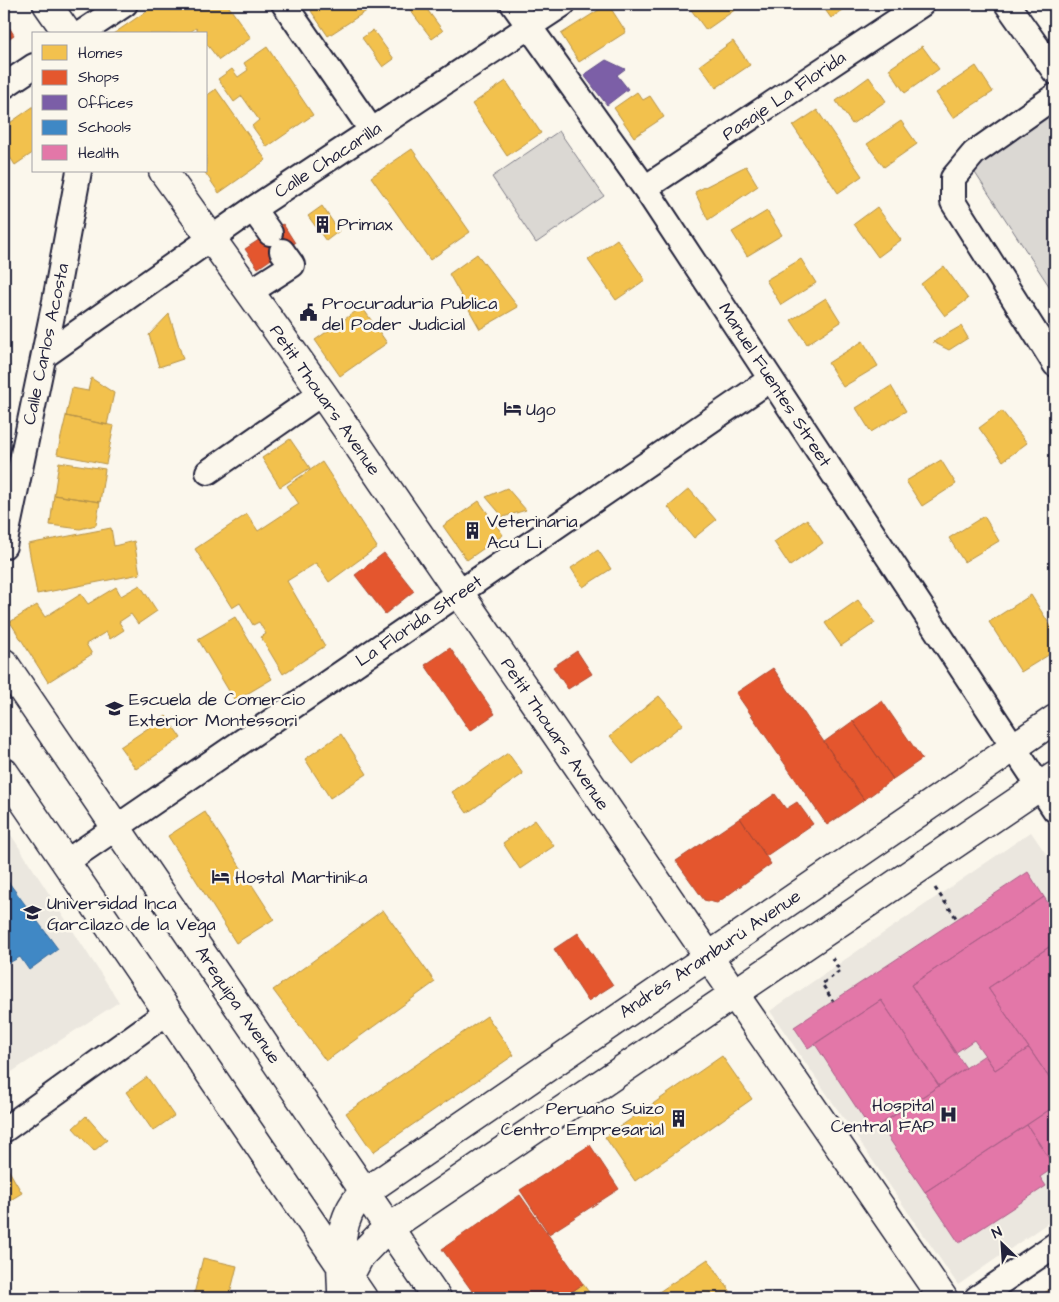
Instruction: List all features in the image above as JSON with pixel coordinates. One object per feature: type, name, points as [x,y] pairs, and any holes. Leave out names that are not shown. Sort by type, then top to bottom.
[{"type":"main road","points":[[47,4],[67,32]]},
{"type":"main road","name":"Petit Thouars Avenue","points":[[164,172],[322,393],[733,995],[943,1298]]},
{"type":"main road","name":"Arequipa Avenue","points":[[4,663],[437,1298]]},
{"type":"main road","name":"Andrés Aramburú Avenue","points":[[347,1286],[345,1220],[351,1206],[365,1192],[1055,719]]},
{"type":"main road","points":[[4,772],[169,1011],[347,1286]]},
{"type":"main road","points":[[347,1286],[364,1252],[389,1228],[1047,781]]},
{"type":"street","points":[[83,32],[125,4]]},
{"type":"street","points":[[284,4],[372,131]]},
{"type":"street","name":"Manuel Fuentes Street","points":[[513,4],[645,188],[772,378],[1013,748],[1047,781],[1055,810]]},
{"type":"street","name":"Calle Chacarilla","points":[[44,356],[253,209],[563,4]]},
{"type":"street","name":"Pasaje La Florida","points":[[645,188],[922,4]]},
{"type":"street","points":[[1007,4],[1055,72]]},
{"type":"street","points":[[4,86],[32,67]]},
{"type":"street","points":[[1055,96],[974,153],[953,178],[953,202],[1055,364]]},
{"type":"street","name":"Calle Carlos Acosta","points":[[4,546],[55,302],[79,172]]},
{"type":"street","points":[[250,292],[292,265],[253,209]]},
{"type":"street","points":[[55,302],[68,315],[95,321]]},
{"type":"street","name":"La Florida Street","points":[[66,862],[772,378]]},
{"type":"street","points":[[208,472],[322,393]]},
{"type":"street","points":[[4,1130],[169,1011]]},
{"type":"street","points":[[977,1298],[1055,1245]]},
{"type":"path","points":[[921,867],[957,919]]},
{"type":"path","points":[[818,937],[840,971],[822,984],[833,1001]]},
{"type":"shaded area","points":[[1055,90],[1055,295],[964,156]]},
{"type":"shaded area","points":[[559,131],[604,196],[536,243],[492,177]]},
{"type":"shaded area","name":"Universidad Inca Garcilazo de la Vega","points":[[4,824],[119,1002],[4,1077]]},
{"type":"shaded area","name":"Hospital Central FAP","points":[[1031,832],[1055,867],[1055,1218],[958,1285],[770,1011]]},
{"type":"building: Homes","points":[[157,4],[227,4],[251,38],[219,60],[208,46],[208,32],[199,32],[196,28],[190,32],[116,32]]},
{"type":"building: Homes","points":[[322,4],[364,4],[368,10],[328,36],[311,11]]},
{"type":"building: Homes","points":[[419,4],[423,4],[443,31],[432,39],[410,10]]},
{"type":"building: Homes","points":[[608,4],[626,32],[579,62],[561,34]]},
{"type":"building: Homes","points":[[694,4],[737,4],[739,7],[706,30],[689,7]]},
{"type":"building: Homes","points":[[821,4],[852,4],[831,18]]},
{"type":"building: Homes","points":[[373,30],[394,59],[383,67],[362,38]]},
{"type":"building: Homes","points":[[733,41],[750,65],[716,88],[700,65]]},
{"type":"building: Homes","points":[[922,46],[939,69],[905,93],[889,69]]},
{"type":"building: Homes","points":[[267,47],[313,115],[267,147],[252,126],[259,120],[242,96],[234,102],[218,79],[232,69],[238,77],[248,70],[244,63]]},
{"type":"building: Homes","points":[[976,66],[993,92],[953,118],[936,93]]},
{"type":"building: Homes","points":[[869,77],[886,101],[852,124],[836,101]]},
{"type":"building: Homes","points":[[506,81],[541,133],[507,156],[472,104]]},
{"type":"building: Homes","points":[[216,89],[266,160],[219,193],[205,172],[208,172],[208,95]]},
{"type":"building: Homes","points":[[637,92],[643,100],[650,96],[664,117],[634,137],[614,108]]},
{"type":"building: Homes","points":[[32,107],[32,153],[15,165],[4,148],[4,127]]},
{"type":"building: Homes","points":[[817,110],[862,176],[838,193],[793,126]]},
{"type":"building: Homes","points":[[901,121],[917,144],[884,167],[867,144]]},
{"type":"building: Homes","points":[[412,149],[470,232],[430,260],[371,177]]},
{"type":"building: Homes","points":[[746,166],[758,186],[708,220],[695,192]]},
{"type":"building: Homes","name":"Primax","points":[[322,206],[339,231],[326,241],[308,216]]},
{"type":"building: Homes","points":[[877,207],[901,240],[878,257],[854,224]]},
{"type":"building: Homes","points":[[767,211],[782,235],[747,256],[732,232]]},
{"type":"building: Homes","points":[[617,239],[645,280],[616,300],[588,260]]},
{"type":"building: Homes","points":[[477,254],[518,307],[480,329],[449,274]]},
{"type":"building: Homes","points":[[801,259],[816,283],[781,305],[766,280]]},
{"type":"building: Homes","points":[[944,266],[968,299],[945,316],[921,284]]},
{"type":"building: Homes","points":[[826,298],[841,322],[807,344],[791,320]]},
{"type":"building: Homes","points":[[362,307],[387,343],[340,376],[315,340]]},
{"type":"building: Homes","points":[[169,314],[183,359],[159,367],[149,335]]},
{"type":"building: Homes","points":[[961,326],[968,338],[949,350],[933,342]]},
{"type":"building: Homes","points":[[863,341],[878,366],[843,387],[828,363]]},
{"type":"building: Homes","points":[[91,378],[114,393],[107,425],[66,416],[72,388],[88,391]]},
{"type":"building: Homes","points":[[891,386],[906,411],[871,432],[856,408]]},
{"type":"building: Homes","points":[[1002,411],[1027,443],[1003,461],[979,428]]},
{"type":"building: Homes","points":[[66,416],[114,426],[106,464],[57,454]]},
{"type":"building: Homes","points":[[290,439],[310,468],[280,487],[262,458]]},
{"type":"building: Homes","points":[[941,460],[956,484],[922,506],[906,481]]},
{"type":"building: Homes","points":[[59,462],[105,469],[100,502],[54,495]]},
{"type":"building: Homes","points":[[322,462],[377,547],[329,582],[316,563],[287,581],[325,646],[283,674],[261,637],[266,634],[259,622],[253,625],[240,603],[232,608],[195,549],[247,514],[258,531],[299,504],[287,486]]},
{"type":"building: Homes","points":[[507,488],[526,510],[503,517],[486,497]]},
{"type":"building: Homes","points":[[689,489],[716,520],[694,538],[668,507]]},
{"type":"building: Homes","points":[[54,495],[100,502],[96,525],[80,529],[50,525]]},
{"type":"building: Homes","name":"Veterinaria Acu Li","points":[[479,501],[503,535],[467,560],[443,526]]},
{"type":"building: Homes","points":[[984,516],[999,541],[964,562],[949,538]]},
{"type":"building: Homes","points":[[807,519],[823,543],[790,566],[774,542]]},
{"type":"building: Homes","points":[[111,528],[114,546],[134,541],[140,574],[37,594],[28,544]]},
{"type":"building: Homes","points":[[598,550],[611,569],[583,587],[571,568]]},
{"type":"building: Homes","points":[[140,585],[157,611],[138,624],[131,614],[119,622],[124,630],[110,639],[106,632],[86,644],[92,654],[48,682],[10,622],[37,605],[45,617],[81,594],[88,604],[116,587],[121,596]]},
{"type":"building: Homes","points":[[1031,595],[1055,633],[1055,651],[1021,672],[989,622]]},
{"type":"building: Homes","points":[[858,600],[875,623],[841,646],[825,623]]},
{"type":"building: Homes","points":[[235,617],[272,679],[235,701],[198,639]]},
{"type":"building: Homes","points":[[659,696],[683,724],[633,764],[610,736]]},
{"type":"building: Homes","points":[[166,716],[181,738],[136,769],[120,747]]},
{"type":"building: Homes","points":[[341,734],[367,774],[330,798],[305,759]]},
{"type":"building: Homes","points":[[508,753],[523,774],[467,813],[452,792]]},
{"type":"building: Homes","name":"Hostal Martinika","points":[[205,812],[274,919],[236,943],[168,836]]},
{"type":"building: Homes","points":[[535,820],[554,846],[520,869],[503,843]]},
{"type":"building: Homes","points":[[383,910],[435,982],[326,1061],[273,990]]},
{"type":"building: Homes","points":[[487,1016],[514,1055],[373,1152],[346,1113]]},
{"type":"building: Homes","name":"Peruano Suizo Centro Empresarial","points":[[722,1056],[752,1099],[635,1181],[605,1137]]},
{"type":"building: Homes","points":[[147,1077],[174,1116],[153,1131],[126,1092]]},
{"type":"building: Homes","points":[[86,1116],[107,1140],[94,1151],[73,1128]]},
{"type":"building: Homes","points":[[8,1169],[22,1193],[4,1204],[4,1172]]},
{"type":"building: Homes","points":[[203,1258],[237,1266],[229,1298],[193,1298]]},
{"type":"building: Homes","points":[[708,1259],[735,1298],[650,1298]]},
{"type":"building: Homes","points":[[583,1284],[593,1298],[563,1298]]},
{"type":"building: Homes","points":[[1053,1287],[1055,1298],[1037,1298]]},
{"type":"building: Shops","points":[[4,19],[14,35],[4,42]]},
{"type":"building: Shops","name":"Primax","points":[[283,224],[295,243],[258,268],[245,249]]},
{"type":"building: Shops","points":[[384,553],[414,591],[385,614],[355,575]]},
{"type":"building: Shops","points":[[450,648],[495,714],[470,731],[425,665]]},
{"type":"building: Shops","points":[[577,651],[592,674],[568,689],[553,667]]},
{"type":"building: Shops","points":[[773,668],[864,800],[827,825],[736,693]]},
{"type":"building: Shops","points":[[882,701],[922,759],[893,779],[853,721]]},
{"type":"building: Shops","points":[[853,721],[893,779],[864,800],[824,742]]},
{"type":"building: Shops","points":[[775,794],[786,809],[797,802],[813,824],[766,856],[740,818]]},
{"type":"building: Shops","points":[[740,818],[771,864],[717,903],[704,900],[676,861]]},
{"type":"building: Shops","points":[[578,933],[613,985],[588,1001],[554,949]]},
{"type":"building: Shops","points":[[590,1145],[619,1189],[549,1234],[520,1190]]},
{"type":"building: Shops","points":[[520,1195],[583,1284],[563,1298],[477,1298],[442,1249]]},
{"type":"building: Offices","points":[[606,60],[625,69],[617,75],[628,89],[607,105],[584,75]]},
{"type":"building: Schools","points":[[4,876],[58,949],[29,970],[20,957],[7,964],[4,958]]},
{"type":"building: Health","points":[[1028,872],[1044,897],[911,985],[966,1068],[939,1086],[881,1000],[808,1048],[794,1027]]},
{"type":"building: Health","points":[[1044,897],[1055,913],[1055,943],[988,988],[1029,1048],[995,1070],[974,1040],[955,1053],[911,985]]},
{"type":"building: Health","points":[[1055,943],[1055,1080],[1052,1082],[988,988]]},
{"type":"building: Health","points":[[881,1000],[939,1086],[871,1130],[815,1044]]},
{"type":"building: Health","points":[[1029,1048],[1052,1082],[1055,1080],[1055,1106],[925,1192],[880,1125],[985,1055],[995,1070]]},
{"type":"building: Health","points":[[1055,1106],[1055,1168],[1027,1125]]},
{"type":"building: Health","points":[[1027,1125],[1055,1167],[1040,1177],[1046,1186],[959,1243],[925,1192]]},
{"type":"place","name":"Primax","points":[[323,224]]},
{"type":"place","name":"Procuraduria Publica del Poder Judicial","points":[[308,313]]},
{"type":"place","name":"Ugo","points":[[512,409]]},
{"type":"place","name":"Veterinaria Acu Li","points":[[473,531]]},
{"type":"place","name":"Escuela de Comercio Exterior Montessori","points":[[115,709]]},
{"type":"place","name":"Hostal Martinika","points":[[221,877]]},
{"type":"place","name":"Universidad Inca Garcilazo de la Vega","points":[[33,913]]},
{"type":"place","name":"Hospital Central FAP","points":[[948,1115]]},
{"type":"place","name":"Peruano Suizo Centro Empresarial","points":[[678,1118]]}]
